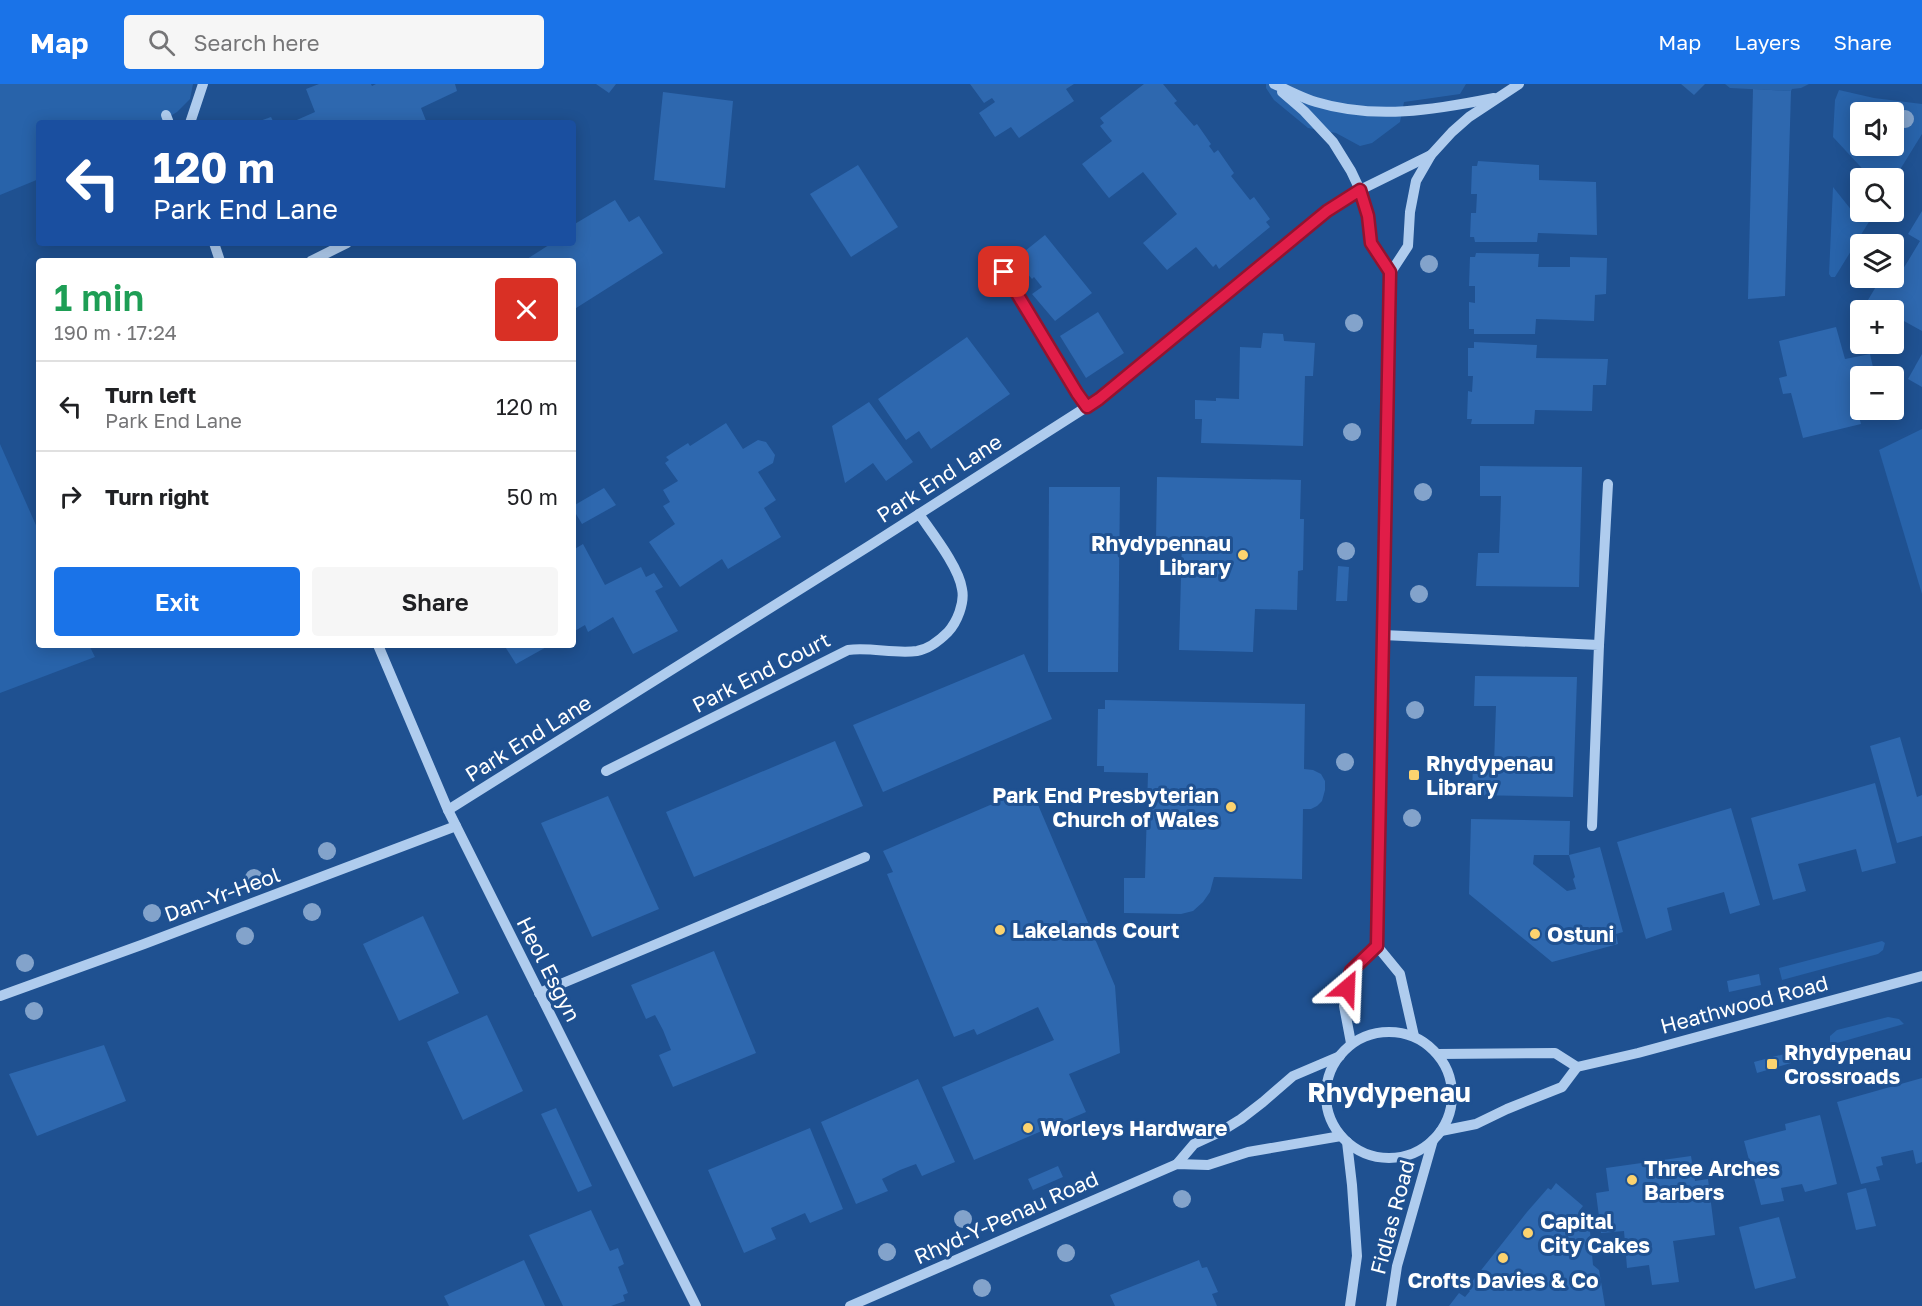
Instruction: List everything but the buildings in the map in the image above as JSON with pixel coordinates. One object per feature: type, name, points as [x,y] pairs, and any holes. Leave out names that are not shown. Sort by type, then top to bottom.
[{"type":"street","points":[[191,120],[203,84]]},
{"type":"street","points":[[1274,84],[1313,102],[1359,112],[1387,113],[1419,110],[1497,98]]},
{"type":"street","points":[[1274,84],[1305,111],[1333,142],[1352,171],[1368,216],[1371,243],[1390,272]]},
{"type":"street","points":[[1414,1036],[1400,974],[1377,946],[1390,272],[1408,246],[1410,212],[1416,181],[1431,155],[1469,117],[1519,84]]},
{"type":"street","name":"Park End Lane","points":[[448,810],[1087,407],[1327,211],[1360,190],[1431,155]]},
{"type":"street","points":[[317,258],[341,246]]},
{"type":"street","points":[[991,252],[1087,407]]},
{"type":"street","points":[[1592,826],[1608,484]]},
{"type":"street","name":"Park End Court","points":[[606,771],[848,650],[863,648],[896,652],[920,650],[939,640],[952,627],[961,607],[963,590],[955,570],[919,514]]},
{"type":"street","points":[[1383,635],[1599,645]]},
{"type":"street","name":"Heol Esgyn","points":[[379,648],[448,810],[696,1306]]},
{"type":"street","name":"Dan-Yr-Heol","points":[[0,996],[456,826]]},
{"type":"street","points":[[539,993],[865,857]]},
{"type":"street","points":[[1351,1043],[1344,1006],[1351,971],[1377,946]]},
{"type":"street","name":"Heathwood Road","points":[[1576,1067],[1638,1053],[1922,976]]},
{"type":"street","points":[[1388,1032],[1414,1036],[1438,1054],[1452,1089],[1449,1116],[1437,1135],[1420,1150],[1406,1156],[1377,1157],[1363,1152],[1344,1139],[1335,1128],[1328,1110],[1326,1092],[1329,1075],[1351,1043],[1372,1034],[1388,1032]]},
{"type":"street","points":[[1437,1135],[1476,1124],[1506,1109],[1562,1087],[1576,1067],[1555,1053],[1438,1054]]},
{"type":"street","name":"Rhyd-Y-Penau Road","points":[[1177,1164],[1194,1144],[1241,1119],[1293,1076],[1340,1056]]},
{"type":"street","name":"Fidlas Road","points":[[1391,1306],[1397,1266],[1437,1135]]},
{"type":"street","name":"Rhyd-Y-Penau Road","points":[[850,1306],[1177,1164],[1208,1165],[1248,1152],[1344,1139]]},
{"type":"street","name":"Fidlas Road","points":[[1344,1139],[1352,1185],[1357,1256],[1350,1306]]},
{"type":"shaded area","points":[[0,84],[193,84],[190,99],[177,112],[164,120],[36,120],[36,180],[0,195]]},
{"type":"shaded area","points":[[1266,84],[1466,84],[1460,94],[1404,102],[1400,122],[1372,143],[1360,146],[1336,133],[1308,128],[1274,100]]},
{"type":"shaded area","points":[[1725,84],[1809,84],[1791,91],[1730,88]]},
{"type":"shaded area","points":[[1839,90],[1874,98],[1922,104],[1922,134],[1901,168],[1862,168],[1851,156],[1904,156],[1904,102],[1850,102],[1850,155],[1833,137],[1835,100]]},
{"type":"shaded area","points":[[1833,187],[1850,208],[1850,222],[1869,222],[1861,234],[1850,234],[1850,253],[1835,277],[1829,274]]},
{"type":"shaded area","points":[[1922,429],[1922,594],[1879,450]]},
{"type":"shaded area","points":[[0,444],[36,525],[36,648],[90,648],[95,657],[0,693]]},
{"type":"shaded area","points":[[1882,941],[1885,943],[1883,950],[1878,954],[1782,980],[1779,968]]},
{"type":"shaded area","points":[[1888,1017],[1899,1019],[1904,1024],[1830,1045],[1830,1036],[1837,1030]]},
{"type":"place","name":"Rhydypennau Library","points":[[1243,555]]},
{"type":"place","name":"Rhydypenau Library","points":[[1414,775]]},
{"type":"place","name":"Park End Presbyterian Church of Wales","points":[[1231,807]]},
{"type":"place","name":"Lakelands Court","points":[[1000,930]]},
{"type":"place","name":"Ostuni","points":[[1535,934]]},
{"type":"place","name":"Rhydypenau Crossroads","points":[[1772,1064]]},
{"type":"place","name":"Worleys Hardware","points":[[1028,1128]]},
{"type":"place","name":"Three Arches Barbers","points":[[1632,1180]]},
{"type":"place","name":"Capital City Cakes","points":[[1528,1233]]},
{"type":"place","name":"Crofts Davies & Co","points":[[1503,1258]]},
{"type":"district","name":"Rhydypenau","points":[[1389,1092]]},
{"type":"route","points":[[1004,272],[1087,407],[1327,211],[1360,190],[1368,216],[1371,243],[1390,272],[1377,946],[1351,971],[1347,988]]}]
